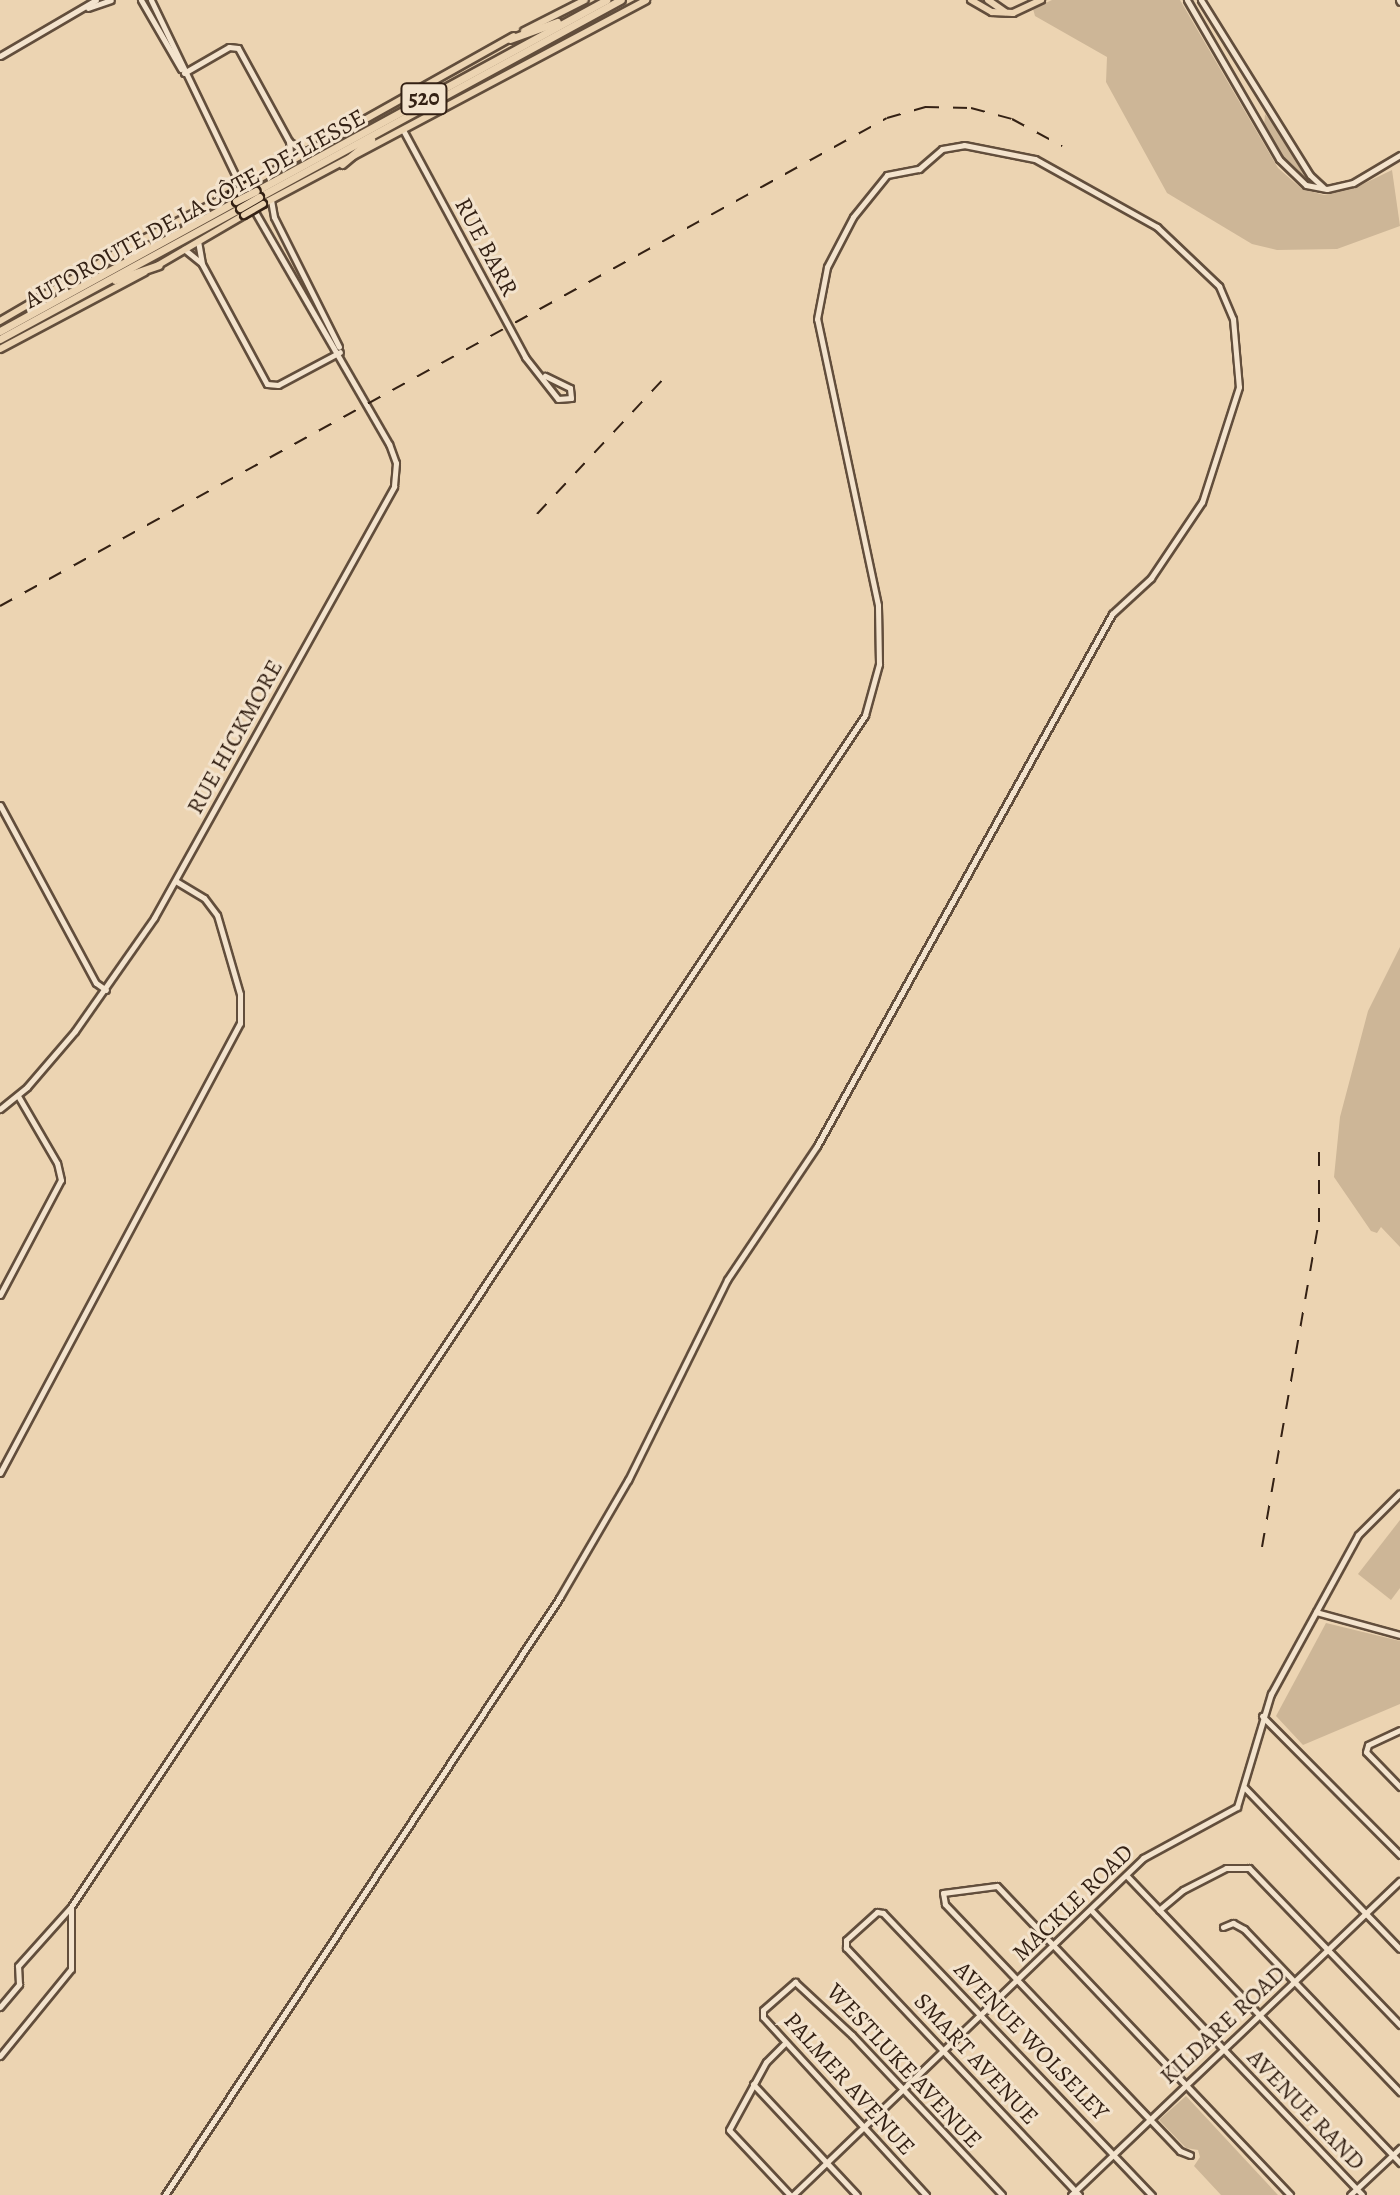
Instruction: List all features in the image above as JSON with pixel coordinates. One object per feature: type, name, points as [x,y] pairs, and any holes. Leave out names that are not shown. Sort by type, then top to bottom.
[{"type":"highway","name":"AUTOROUTE DE LA CÔTE-DE-LIESSE","points":[[0,331],[179,233],[383,130],[592,12],[606,0]]},
{"type":"highway","name":"AUTOROUTE DE LA CÔTE-DE-LIESSE","points":[[258,194],[592,12],[621,0]]},
{"type":"highway","points":[[510,39],[631,0]]},
{"type":"highway","points":[[342,164],[383,130]]},
{"type":"highway","name":"AUTOROUTE DE LA CÔTE-DE-LIESSE","points":[[0,339],[238,204]]},
{"type":"highway","points":[[101,262],[179,233]]},
{"type":"highway","points":[[80,295],[159,265]]},
{"type":"main road","points":[[0,321],[101,262],[258,194],[291,162],[585,0]]},
{"type":"main road","points":[[258,194],[271,200],[646,0]]},
{"type":"main road","points":[[971,0],[1005,12],[1041,0]]},
{"type":"main road","points":[[988,0],[1005,12]]},
{"type":"main road","points":[[0,349],[159,265],[198,241],[238,204]]},
{"type":"street","points":[[87,8],[96,0]]},
{"type":"street","points":[[0,56],[87,8],[111,0]]},
{"type":"street","points":[[141,0],[184,73]]},
{"type":"street","points":[[151,0],[240,185]]},
{"type":"street","points":[[1187,0],[1279,159],[1306,185],[1327,189],[1367,176],[1400,155]]},
{"type":"street","points":[[1201,0],[1310,175],[1327,189]]},
{"type":"street","points":[[184,73],[226,48],[238,48],[289,141],[291,162]]},
{"type":"street","name":"RUE BARR","points":[[403,130],[523,353],[545,376],[558,399],[571,398],[570,388],[545,376]]},
{"type":"street","points":[[289,141],[308,154]]},
{"type":"street","points":[[0,2007],[19,1984],[18,1966],[71,1907],[865,715],[879,664],[878,605],[817,319],[827,267],[853,217],[887,175],[919,169],[942,149],[964,145],[1035,159],[1157,227],[1219,286],[1233,319],[1239,387],[1202,502],[1151,578],[1112,614],[817,1146],[722,1289],[628,1480],[560,1597],[165,2195]]},
{"type":"street","points":[[271,200],[274,217],[340,352]]},
{"type":"street","points":[[256,214],[340,352]]},
{"type":"street","points":[[198,241],[202,264],[269,385],[340,352]]},
{"type":"street","points":[[184,249],[202,264]]},
{"type":"street","name":"RUE HICKMORE","points":[[0,1109],[18,1096],[106,990],[176,881],[394,486],[392,450],[340,352]]},
{"type":"street","points":[[0,805],[96,983],[106,990]]},
{"type":"street","points":[[0,1473],[240,1023],[240,994],[217,915],[204,898],[176,881]]},
{"type":"street","points":[[0,1295],[61,1180],[57,1163],[18,1096]]},
{"type":"street","name":"MACKLE ROAD","points":[[791,2195],[1055,1947],[1147,1855],[1230,1813],[1245,1788],[1262,1716],[1316,1612],[1358,1535],[1400,1493]]},
{"type":"street","points":[[1316,1612],[1400,1635]]},
{"type":"street","points":[[1262,1716],[1400,1855]]},
{"type":"street","points":[[1400,1730],[1368,1745],[1366,1752],[1400,1787]]},
{"type":"street","points":[[1245,1788],[1400,1949]]},
{"type":"street","points":[[1159,1910],[1180,1892],[1226,1868],[1246,1867],[1400,2025]]},
{"type":"street","points":[[1126,1875],[1400,2163]]},
{"type":"street","name":"KILDARE ROAD","points":[[1075,2194],[1400,1881]]},
{"type":"street","points":[[1190,2155],[1150,2120],[942,1900],[947,1892],[996,1885],[1290,2195]]},
{"type":"street","points":[[0,2056],[71,1969],[71,1907]]},
{"type":"street","name":"AVENUE RAND","points":[[1091,1910],[1362,2195]]},
{"type":"street","name":"AVENUE WOLSELEY","points":[[846,1948],[846,1940],[873,1915],[883,1913],[1152,2195]]},
{"type":"street","points":[[1223,1927],[1238,1924],[1400,2092]]},
{"type":"street","name":"SMART AVENUE","points":[[846,1948],[1075,2194]]},
{"type":"street","name":"WESTLUKE AVENUE","points":[[777,1997],[795,1982],[802,1983],[1002,2195]]},
{"type":"street","name":"PALMER AVENUE","points":[[777,1997],[762,2014],[784,2044],[926,2195]]},
{"type":"street","points":[[784,2044],[753,2084],[729,2130],[791,2195]]},
{"type":"street","points":[[753,2084],[857,2195]]},
{"type":"street","points":[[1350,2195],[1400,2148]]},
{"type":"shaded area","points":[[1052,0],[1180,0],[1278,168],[1302,189],[1324,195],[1359,186],[1392,170],[1400,226],[1337,249],[1277,250],[1252,244],[1167,193],[1106,82],[1107,57],[1035,16],[1033,9]]},
{"type":"shaded area","points":[[1265,114],[1275,125],[1308,182],[1282,158],[1264,127]]},
{"type":"shaded area","points":[[1400,947],[1400,1247],[1381,1227],[1377,1233],[1371,1231],[1334,1177],[1340,1117],[1368,1011]]},
{"type":"shaded area","points":[[1400,1520],[1400,1588],[1391,1600],[1358,1574]]},
{"type":"shaded area","points":[[1326,1623],[1400,1641],[1400,1704],[1303,1745],[1276,1716]]},
{"type":"shaded area","points":[[1186,2096],[1278,2195],[1221,2195],[1194,2166],[1200,2157],[1198,2150],[1186,2148],[1159,2120]]},
{"type":"railway","points":[[0,606],[887,118],[925,107],[971,108],[1012,119],[1062,146]]},
{"type":"railway","points":[[537,514],[670,372]]},
{"type":"railway","points":[[1262,1547],[1319,1222],[1319,1138]]}]
